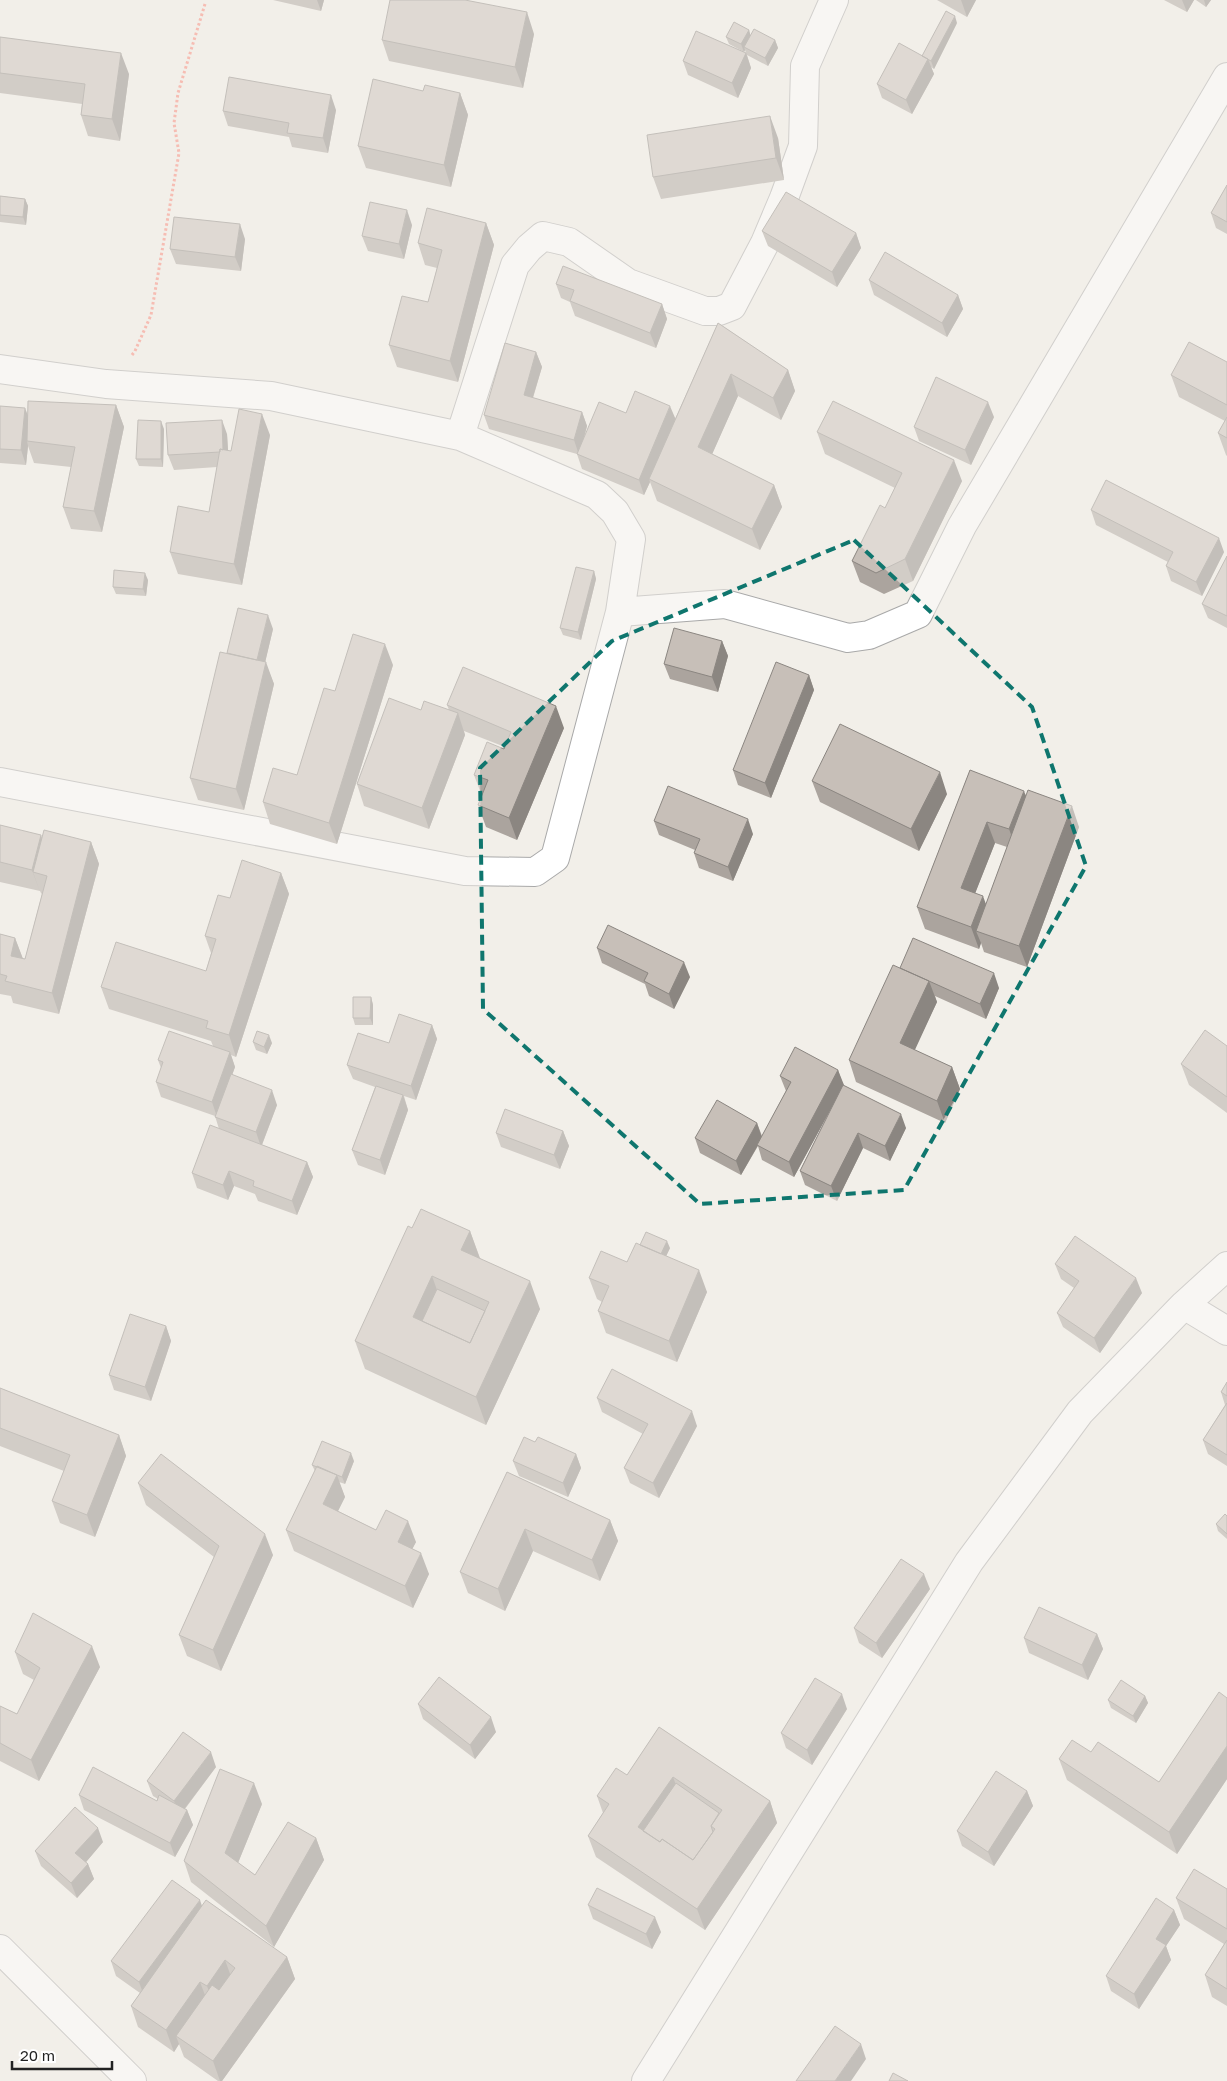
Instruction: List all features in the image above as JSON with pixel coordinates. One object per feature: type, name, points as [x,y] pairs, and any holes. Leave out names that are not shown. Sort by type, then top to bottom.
[{"type":"street","points":[[460,436],[470,400],[515,265],[529,248],[543,236],[569,242],[628,283],[705,311],[719,311],[732,306],[765,243],[803,146],[805,66],[834,0]]},
{"type":"street","points":[[620,612],[725,604],[848,638],[869,635],[918,614],[966,518],[1227,77]]},
{"type":"street","points":[[0,369],[106,384],[271,396],[460,436],[597,495],[615,512],[631,538],[620,612],[555,858],[535,872],[465,871],[0,782]]},
{"type":"street","points":[[646,2081],[969,1562],[1080,1412],[1184,1305],[1227,1266]]},
{"type":"street","points":[[1184,1305],[1227,1331]]},
{"type":"street","points":[[0,1950],[132,2081]]},
{"type":"path","points":[[106,384],[135,351],[151,315],[179,153],[174,123],[178,93],[205,4]]},
{"type":"highlighted area","points":[[854,540],[1032,707],[1086,866],[904,1190],[700,1204],[483,1009],[480,768],[612,641]]},
{"type":"building","points":[[390,0],[465,0],[527,12],[515,67],[382,40]]},
{"type":"building","points":[[946,11],[955,16],[931,61],[922,56]]},
{"type":"building","points":[[734,22],[749,30],[741,44],[726,37]]},
{"type":"building","points":[[754,29],[775,40],[765,58],[744,47]]},
{"type":"building","points":[[696,31],[746,53],[732,83],[683,61]]},
{"type":"building","points":[[0,37],[121,53],[112,119],[81,115],[85,84],[0,73]]},
{"type":"building","points":[[899,43],[928,59],[906,100],[877,84]]},
{"type":"building","points":[[229,77],[331,95],[323,138],[287,133],[289,123],[223,111]]},
{"type":"building","points":[[373,79],[423,91],[425,85],[460,93],[444,165],[358,146]]},
{"type":"building","points":[[770,116],[776,158],[653,177],[647,135]]},
{"type":"building","points":[[1227,185],[1227,222],[1211,213]]},
{"type":"building","points":[[786,192],[856,233],[832,272],[762,231]]},
{"type":"building","points":[[0,196],[25,199],[23,217],[0,215]]},
{"type":"building","points":[[370,202],[407,210],[399,244],[362,236]]},
{"type":"building","points":[[427,208],[486,223],[450,361],[389,345],[402,296],[428,302],[442,250],[418,243]]},
{"type":"building","points":[[174,217],[240,224],[235,257],[170,249]]},
{"type":"building","points":[[885,252],[958,295],[942,323],[869,280]]},
{"type":"building","points":[[563,266],[662,304],[650,333],[570,301],[574,290],[556,284]]},
{"type":"building","points":[[718,323],[788,370],[773,398],[731,374],[698,447],[774,485],[752,529],[649,479]]},
{"type":"building","points":[[1189,342],[1227,362],[1227,405],[1171,375]]},
{"type":"building","points":[[505,343],[536,352],[524,395],[582,412],[574,440],[484,415]]},
{"type":"building","points":[[936,377],[988,402],[965,450],[914,427]]},
{"type":"building","points":[[635,391],[670,406],[639,480],[577,454],[599,402],[626,413]]},
{"type":"building","points":[[28,401],[116,405],[94,511],[63,507],[75,447],[27,441]]},
{"type":"building","points":[[833,401],[954,460],[905,559],[876,573],[852,561],[880,505],[885,508],[902,473],[817,432]]},
{"type":"building","points":[[0,406],[25,408],[21,450],[0,449]]},
{"type":"building","points":[[239,409],[262,414],[234,564],[170,552],[178,506],[209,512],[220,449],[231,451]]},
{"type":"building","points":[[1227,417],[1227,438],[1218,433]]},
{"type":"building","points":[[138,420],[161,421],[161,459],[136,459]]},
{"type":"building","points":[[222,420],[223,450],[220,449],[220,452],[168,455],[166,423]]},
{"type":"building","points":[[1106,480],[1219,538],[1196,582],[1166,566],[1173,552],[1091,510]]},
{"type":"building","points":[[1227,556],[1227,616],[1202,604]]},
{"type":"building","points":[[576,567],[594,571],[578,632],[560,628]]},
{"type":"building","points":[[114,570],[145,573],[143,589],[113,587]]},
{"type":"building","points":[[238,608],[268,615],[257,660],[227,653]]},
{"type":"building","points":[[674,628],[722,641],[712,677],[664,664]]},
{"type":"building","points":[[353,634],[385,644],[329,823],[263,802],[273,768],[297,775],[324,688],[335,691]]},
{"type":"building","points":[[220,652],[266,662],[236,789],[190,778]]},
{"type":"building","points":[[776,662],[809,675],[765,783],[733,770]]},
{"type":"building","points":[[463,667],[556,706],[509,818],[478,805],[488,780],[474,775],[487,742],[504,749],[511,732],[447,705]]},
{"type":"building","points":[[389,698],[421,710],[424,701],[458,713],[422,808],[357,784]]},
{"type":"building","points":[[840,724],[940,772],[911,829],[812,781]]},
{"type":"building","points":[[970,770],[1024,791],[1009,829],[987,822],[961,888],[983,896],[971,927],[917,907]]},
{"type":"building","points":[[668,786],[748,819],[728,867],[694,853],[700,839],[654,821]]},
{"type":"building","points":[[1028,790],[1072,806],[1019,946],[976,931]]},
{"type":"building","points":[[0,825],[41,835],[32,870],[0,862]]},
{"type":"building","points":[[44,830],[91,842],[52,993],[5,981],[7,976],[0,974],[0,934],[15,938],[11,956],[25,959],[47,876],[33,872]]},
{"type":"building","points":[[242,860],[281,873],[229,1035],[206,1028],[208,1021],[101,987],[116,942],[206,971],[216,939],[205,936],[218,895],[230,898]]},
{"type":"building","points":[[608,925],[684,962],[669,994],[644,981],[648,973],[597,948]]},
{"type":"building","points":[[913,938],[994,973],[980,1004],[900,968]]},
{"type":"building","points":[[893,965],[929,981],[900,1043],[952,1067],[937,1101],[849,1060]]},
{"type":"building","points":[[353,997],[371,997],[370,1018],[353,1018]]},
{"type":"building","points":[[399,1014],[432,1025],[411,1086],[347,1065],[358,1033],[389,1043]]},
{"type":"building","points":[[1205,1030],[1227,1046],[1227,1097],[1181,1064]]},
{"type":"building","points":[[169,1031],[230,1052],[212,1102],[156,1082],[163,1062],[158,1060]]},
{"type":"building","points":[[257,1031],[269,1035],[264,1047],[253,1042]]},
{"type":"building","points":[[795,1047],[838,1070],[789,1162],[757,1145],[791,1082],[780,1076]]},
{"type":"building","points":[[231,1074],[272,1090],[256,1132],[215,1117]]},
{"type":"building","points":[[843,1085],[901,1114],[885,1146],[858,1133],[831,1186],[800,1171]]},
{"type":"building","points":[[376,1086],[403,1095],[380,1160],[352,1150]]},
{"type":"building","points":[[717,1100],[757,1123],[736,1161],[695,1138]]},
{"type":"building","points":[[505,1109],[563,1131],[554,1155],[496,1133]]},
{"type":"building","points":[[210,1125],[307,1162],[292,1201],[253,1186],[254,1181],[229,1171],[223,1185],[192,1173]]},
{"type":"building","points":[[421,1209],[470,1231],[461,1250],[530,1281],[476,1397],[355,1341],[408,1226],[412,1228]],"holes":[[[432,1276],[489,1302],[470,1343],[413,1317]]]},
{"type":"building","points":[[646,1232],[667,1241],[661,1254],[640,1245]]},
{"type":"building","points":[[1075,1236],[1136,1278],[1094,1338],[1057,1313],[1079,1281],[1055,1264]]},
{"type":"building","points":[[636,1243],[699,1270],[669,1341],[598,1311],[609,1286],[589,1278],[601,1251],[627,1262]]},
{"type":"building","points":[[437,1289],[485,1311],[470,1343],[422,1321]]},
{"type":"building","points":[[130,1314],[166,1326],[145,1387],[109,1375]]},
{"type":"building","points":[[612,1369],[692,1411],[653,1483],[624,1468],[648,1424],[597,1398]]},
{"type":"building","points":[[1227,1382],[1227,1396],[1221,1392]]},
{"type":"building","points":[[0,1388],[119,1435],[87,1515],[52,1501],[70,1455],[0,1428]]},
{"type":"building","points":[[1227,1403],[1227,1455],[1203,1440]]},
{"type":"building","points":[[524,1437],[535,1442],[538,1437],[576,1454],[563,1483],[513,1461]]},
{"type":"building","points":[[322,1441],[351,1453],[342,1477],[312,1465]]},
{"type":"building","points":[[161,1454],[265,1534],[213,1650],[179,1635],[219,1546],[138,1483]]},
{"type":"building","points":[[317,1466],[337,1475],[323,1504],[376,1530],[386,1510],[408,1521],[398,1542],[421,1553],[405,1586],[286,1530]]},
{"type":"building","points":[[507,1472],[610,1520],[592,1560],[525,1529],[498,1589],[460,1572]]},
{"type":"building","points":[[1225,1514],[1227,1516],[1227,1534],[1216,1524]]},
{"type":"building","points":[[901,1559],[924,1574],[876,1643],[854,1628]]},
{"type":"building","points":[[1039,1607],[1097,1634],[1082,1665],[1024,1638]]},
{"type":"building","points":[[33,1613],[92,1646],[31,1760],[0,1743],[0,1706],[17,1714],[40,1668],[15,1652]]},
{"type":"building","points":[[439,1677],[491,1717],[470,1745],[418,1704]]},
{"type":"building","points":[[815,1678],[842,1694],[807,1750],[781,1733]]},
{"type":"building","points":[[1121,1680],[1145,1696],[1133,1716],[1108,1700]]},
{"type":"building","points":[[1219,1692],[1227,1698],[1227,1746],[1169,1832],[1059,1759],[1072,1740],[1091,1752],[1098,1742],[1159,1782]]},
{"type":"building","points":[[659,1727],[770,1801],[697,1909],[588,1836],[609,1804],[597,1796],[616,1768],[627,1775]],"holes":[[[673,1777],[722,1810],[711,1826],[715,1829],[693,1860],[662,1839],[660,1842],[638,1827]]]},
{"type":"building","points":[[183,1732],[211,1752],[174,1801],[147,1781]]},
{"type":"building","points":[[93,1767],[157,1801],[159,1795],[187,1810],[170,1843],[79,1795]]},
{"type":"building","points":[[220,1769],[254,1783],[225,1853],[255,1875],[288,1822],[316,1838],[266,1926],[184,1861]]},
{"type":"building","points":[[996,1771],[1027,1791],[988,1852],[957,1831]]},
{"type":"building","points":[[676,1783],[719,1813],[711,1826],[713,1832],[693,1860],[662,1839],[660,1842],[643,1831]]},
{"type":"building","points":[[75,1807],[98,1828],[75,1853],[88,1864],[71,1883],[35,1851]]},
{"type":"building","points":[[1194,1869],[1227,1889],[1227,1929],[1176,1898]]},
{"type":"building","points":[[172,1880],[200,1900],[139,1982],[111,1961]]},
{"type":"building","points":[[597,1888],[655,1917],[646,1934],[588,1905]]},
{"type":"building","points":[[1156,1898],[1174,1910],[1156,1939],[1166,1945],[1134,1994],[1106,1976]]},
{"type":"building","points":[[206,1900],[287,1957],[213,2061],[176,2036],[212,1985],[219,1990],[235,1968],[225,1960],[207,1986],[200,1982],[166,2030],[131,2006]]},
{"type":"building","points":[[1227,1940],[1227,1989],[1205,1975]]},
{"type":"building","points":[[835,2026],[861,2044],[835,2081],[796,2081]]},
{"type":"building","points":[[893,2073],[908,2081],[889,2081]]}]
